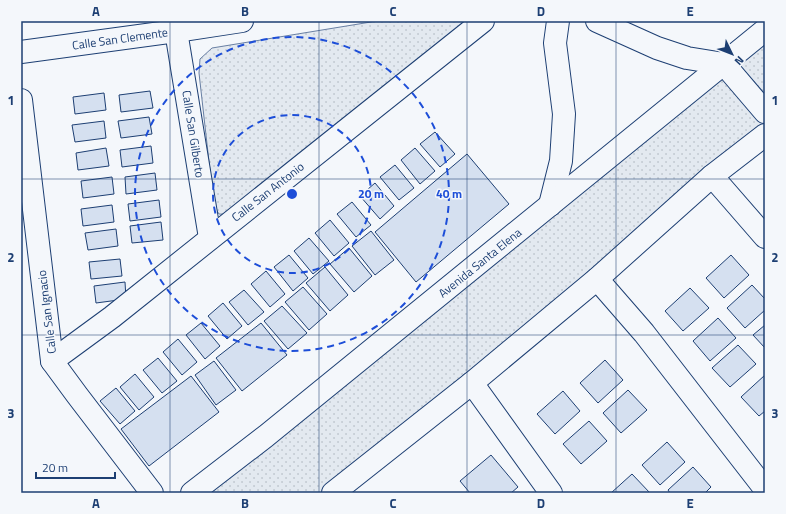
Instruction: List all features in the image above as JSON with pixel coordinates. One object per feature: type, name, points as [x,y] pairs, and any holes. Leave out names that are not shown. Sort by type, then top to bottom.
[{"type":"street","name":"Calle San Clemente","points":[[21,52],[242,21]]},
{"type":"street","name":"Calle San Antonio","points":[[52,361],[112,317],[483,21]]},
{"type":"street","points":[[550,205],[561,161],[564,114],[555,43],[558,21]]},
{"type":"street","points":[[597,21],[656,48],[687,58],[724,64],[765,112]]},
{"type":"street","name":"Avenida Santa Elena","points":[[192,493],[266,436],[765,30]]},
{"type":"street","name":"Calle San Gilberto","points":[[176,31],[210,238]]},
{"type":"street","name":"Calle San Ignacio","points":[[21,100],[52,361],[152,493]]},
{"type":"street","points":[[343,490],[597,279],[712,176],[765,135]]},
{"type":"street","points":[[712,176],[765,238]]},
{"type":"street","points":[[597,279],[644,333],[765,489]]},
{"type":"street","points":[[472,383],[551,493]]},
{"type":"shaded area","points":[[377,21],[465,21],[466,24],[232,215],[219,214],[214,206],[199,73],[200,59],[212,48]]},
{"type":"shaded area","points":[[765,30],[765,135],[333,493],[192,493]]},
{"type":"building","points":[[150,91],[153,108],[121,112],[119,95]]},
{"type":"building","points":[[104,93],[106,110],[75,114],[73,97]]},
{"type":"building","points":[[149,117],[152,134],[121,138],[118,121]]},
{"type":"building","points":[[104,121],[106,138],[75,142],[72,125]]},
{"type":"building","points":[[435,132],[455,154],[440,167],[420,144]]},
{"type":"building","points":[[151,146],[153,163],[122,167],[120,150]]},
{"type":"building","points":[[106,148],[109,166],[78,170],[76,153]]},
{"type":"building","points":[[415,148],[435,171],[420,184],[401,160]]},
{"type":"building","points":[[467,154],[509,204],[416,282],[375,232]]},
{"type":"building","points":[[395,165],[414,188],[399,200],[380,177]]},
{"type":"building","points":[[155,173],[157,190],[126,194],[125,177]]},
{"type":"building","points":[[112,177],[114,194],[83,198],[81,181]]},
{"type":"building","points":[[375,183],[394,206],[380,219],[360,196]]},
{"type":"building","points":[[159,200],[161,217],[130,221],[128,204]]},
{"type":"building","points":[[352,202],[371,225],[356,237],[337,214]]},
{"type":"building","points":[[112,205],[114,222],[83,226],[81,209]]},
{"type":"building","points":[[330,220],[349,243],[334,256],[315,233]]},
{"type":"building","points":[[161,222],[163,240],[132,243],[130,226]]},
{"type":"building","points":[[116,229],[118,246],[88,250],[85,233]]},
{"type":"building","points":[[371,231],[394,260],[375,275],[352,246]]},
{"type":"building","points":[[309,238],[329,261],[313,274],[294,251]]},
{"type":"building","points":[[349,248],[372,276],[354,292],[330,264]]},
{"type":"building","points":[[289,255],[308,278],[293,291],[274,267]]},
{"type":"building","points":[[731,255],[749,275],[724,298],[706,278]]},
{"type":"building","points":[[120,259],[122,276],[91,279],[89,262]]},
{"type":"building","points":[[325,267],[348,295],[330,311],[306,283]]},
{"type":"building","points":[[266,271],[285,294],[270,307],[251,284]]},
{"type":"building","points":[[125,282],[126,299],[96,303],[94,286]]},
{"type":"building","points":[[752,285],[765,299],[765,310],[745,328],[727,308]]},
{"type":"building","points":[[303,287],[327,314],[309,330],[285,302]]},
{"type":"building","points":[[690,288],[709,308],[683,331],[665,311]]},
{"type":"building","points":[[244,290],[264,312],[248,325],[229,302]]},
{"type":"building","points":[[223,303],[242,326],[227,339],[208,316]]},
{"type":"building","points":[[282,306],[307,333],[288,349],[264,321]]},
{"type":"building","points":[[718,318],[736,338],[710,361],[693,341]]},
{"type":"building","points":[[201,323],[220,346],[205,359],[186,335]]},
{"type":"building","points":[[261,323],[287,355],[242,391],[216,358]]},
{"type":"building","points":[[765,325],[765,348],[753,335]]},
{"type":"building","points":[[178,339],[197,362],[182,375],[163,352]]},
{"type":"building","points":[[738,345],[756,364],[730,387],[712,368]]},
{"type":"building","points":[[158,358],[177,381],[162,393],[143,370]]},
{"type":"building","points":[[605,360],[623,380],[598,403],[580,383]]},
{"type":"building","points":[[214,361],[236,390],[216,405],[195,375]]},
{"type":"building","points":[[135,374],[154,397],[139,410],[120,387]]},
{"type":"building","points":[[765,375],[765,411],[759,416],[741,397]]},
{"type":"building","points":[[191,376],[219,412],[149,466],[121,429]]},
{"type":"building","points":[[116,388],[135,411],[120,424],[100,401]]},
{"type":"building","points":[[628,390],[647,410],[621,433],[603,413]]},
{"type":"building","points":[[563,391],[580,411],[555,434],[537,414]]},
{"type":"building","points":[[589,421],[607,441],[581,464],[563,444]]},
{"type":"building","points":[[667,442],[685,462],[660,485],[642,465]]},
{"type":"building","points":[[491,455],[518,487],[511,493],[470,493],[460,481]]},
{"type":"building","points":[[693,467],[711,487],[705,493],[670,493],[668,490]]},
{"type":"building","points":[[632,474],[650,493],[611,493]]}]
